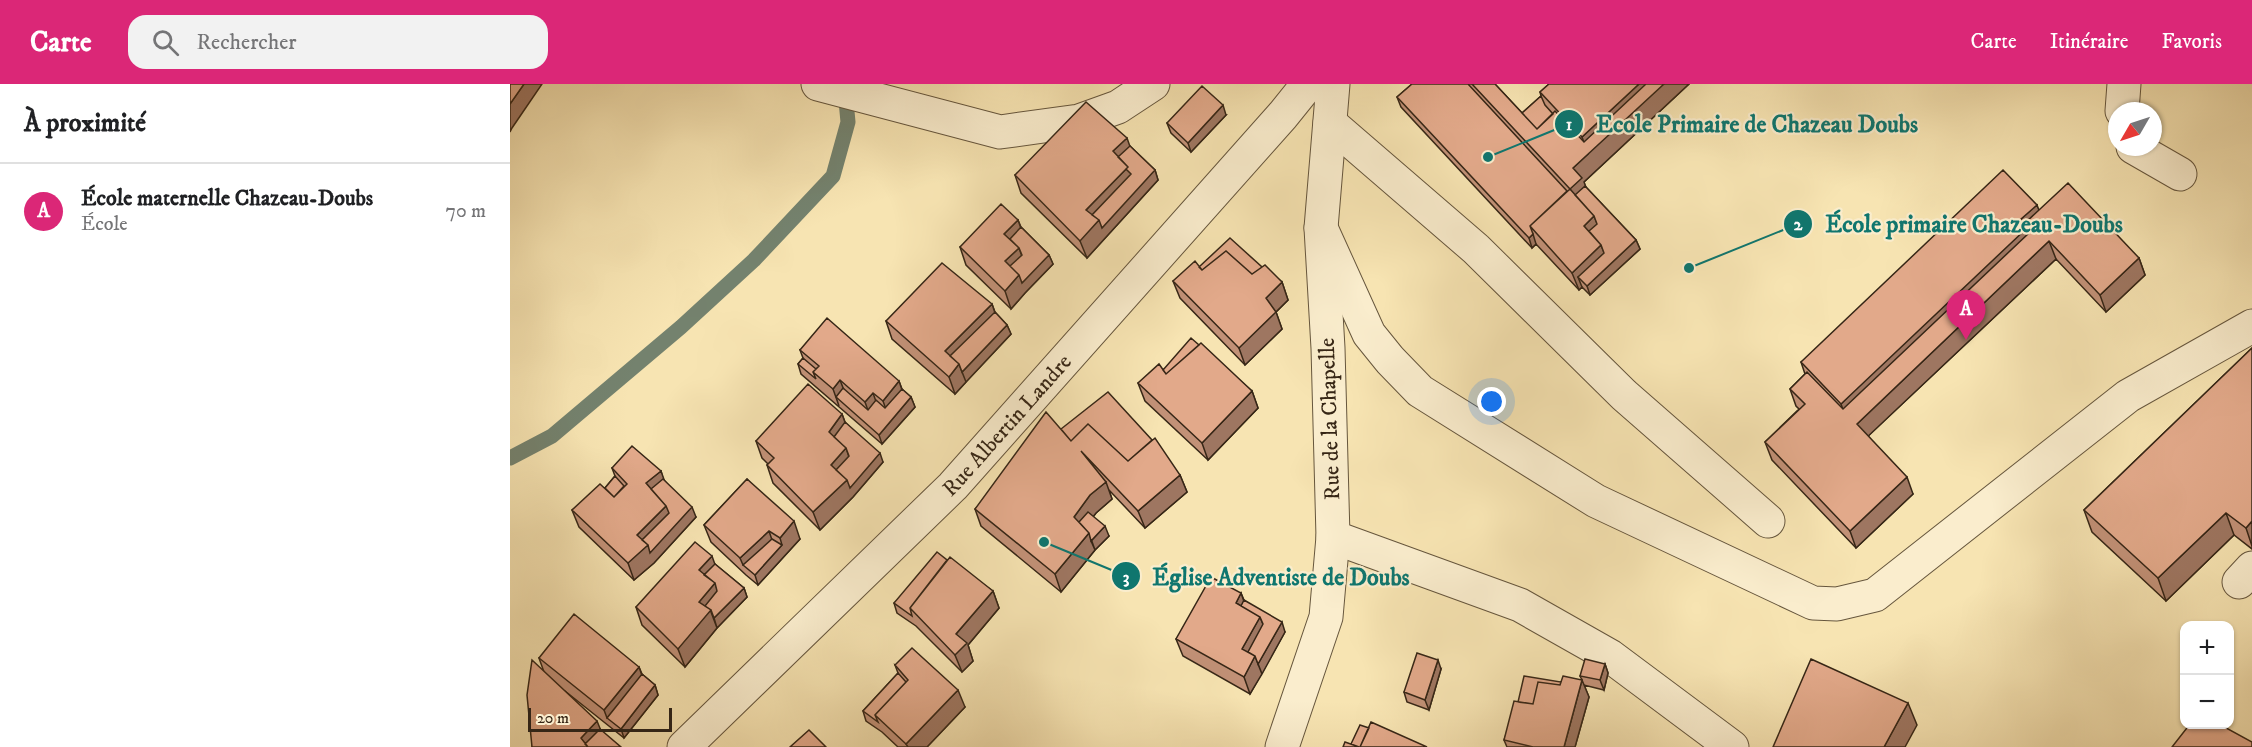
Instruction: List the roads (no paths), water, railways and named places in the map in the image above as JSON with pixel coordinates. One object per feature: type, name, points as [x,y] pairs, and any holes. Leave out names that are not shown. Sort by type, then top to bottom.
[{"type":"street","points":[[818,84],[1000,132],[1079,121],[1118,107],[1152,84]]},
{"type":"street","name":"Rue Albertin Landre","points":[[684,747],[953,486],[1308,84]]},
{"type":"street","name":"Rue de la Chapelle","points":[[1282,747],[1326,618],[1333,537],[1329,348],[1321,228],[1333,84]]},
{"type":"street","points":[[2123,102],[2124,84]]},
{"type":"street","points":[[1330,123],[1476,249],[1624,395],[1767,521]]},
{"type":"street","points":[[2149,156],[2180,174]]},
{"type":"street","points":[[1321,228],[1370,334],[1390,360],[1420,391],[1596,501],[1814,603],[1837,604],[1875,595],[2128,396],[2252,326]]},
{"type":"street","points":[[1333,537],[1520,605],[1610,656],[1732,747]]},
{"type":"waterway","points":[[510,458],[552,436],[681,327],[754,260],[833,176],[848,122],[845,90]]},
{"type":"place","name":"Ecole Primaire de Chazeau Doubs","points":[[1488,157]]},
{"type":"place","name":"École primaire Chazeau-Doubs","points":[[1689,268]]},
{"type":"place","name":"École maternelle Chazeau-Doubs","points":[[1966,340]]},
{"type":"place","name":"Église Adventiste de Doubs","points":[[1044,542]]}]
